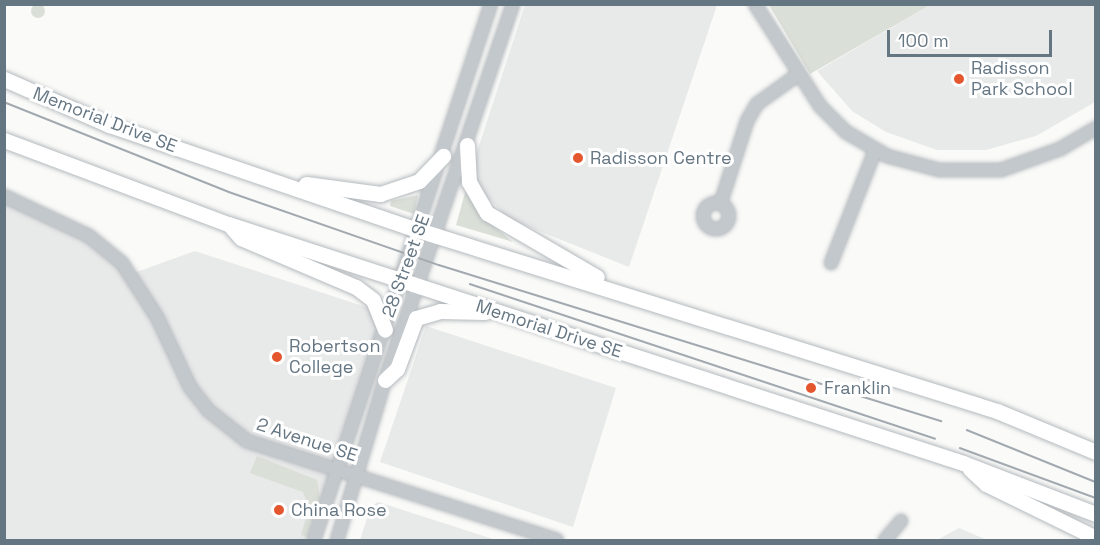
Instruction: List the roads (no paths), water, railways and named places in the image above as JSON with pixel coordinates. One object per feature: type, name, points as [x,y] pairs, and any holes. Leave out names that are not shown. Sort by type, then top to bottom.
[{"type":"main road","name":"Memorial Drive SE","points":[[4,79],[109,124],[418,230],[997,411],[1095,452]]},
{"type":"main road","name":"Memorial Drive SE","points":[[4,140],[228,224],[963,463],[1095,514]]},
{"type":"main road","points":[[467,145],[469,182],[491,218],[623,293]]},
{"type":"main road","points":[[267,178],[380,194],[419,181],[443,156]]},
{"type":"main road","points":[[228,224],[241,238],[356,287],[373,300],[385,330]]},
{"type":"main road","points":[[385,380],[397,369],[416,318],[440,311],[492,311]]},
{"type":"main road","points":[[963,463],[986,484],[1095,538]]},
{"type":"street","name":"28 Street SE","points":[[314,540],[443,156],[491,4]]},
{"type":"street","name":"28 Street SE","points":[[337,540],[359,477],[385,380],[467,145],[513,4]]},
{"type":"street","points":[[755,4],[797,75],[833,120],[875,151],[939,170],[1001,170],[1060,149],[1095,128]]},
{"type":"street","points":[[721,202],[747,120],[757,104],[797,75]]},
{"type":"street","points":[[831,263],[875,151]]},
{"type":"street","name":"2 Avenue SE","points":[[4,196],[89,236],[122,263],[147,299],[190,387],[224,425],[267,449],[557,540]]},
{"type":"street","points":[[885,540],[901,521]]},
{"type":"tram line","points":[[4,102],[229,192],[439,265],[941,421]]},
{"type":"tram line","points":[[470,284],[935,439]]},
{"type":"tram line","points":[[967,430],[1096,482]]},
{"type":"tram line","points":[[960,448],[1096,498]]},
{"type":"place","name":"Radisson Park School","points":[[959,79]]},
{"type":"place","name":"Radisson Centre","points":[[578,158]]},
{"type":"place","name":"Robertson College","points":[[277,357]]},
{"type":"place","name":"Franklin","points":[[811,388]]},
{"type":"place","name":"China Rose","points":[[279,510]]}]
